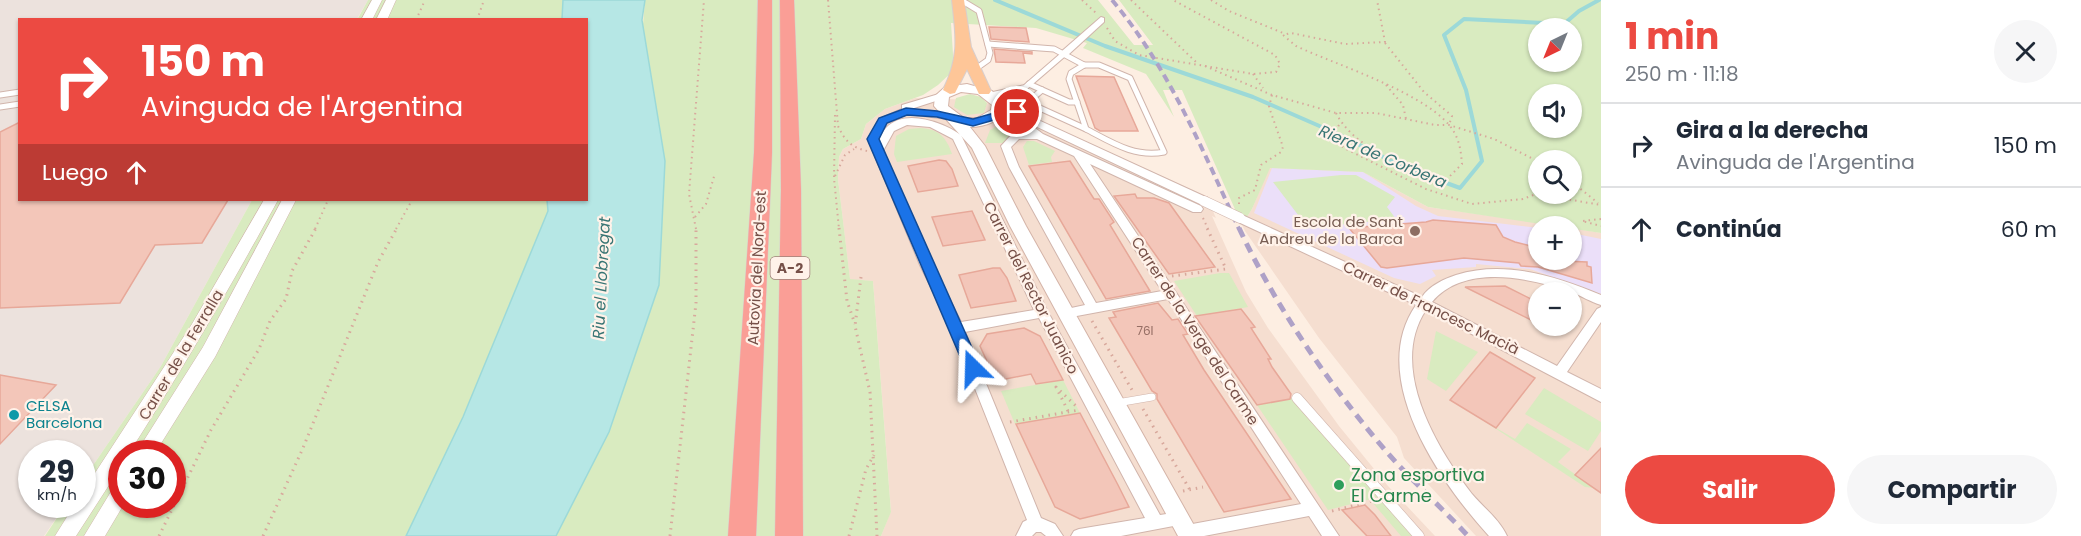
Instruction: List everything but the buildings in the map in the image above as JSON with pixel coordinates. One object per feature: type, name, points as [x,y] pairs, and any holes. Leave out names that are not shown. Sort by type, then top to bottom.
[{"type":"highway","name":"Autovia del Nord-est","points":[[742,536],[763,153],[765,0]]},
{"type":"highway","name":"Autovia del Nord-est","points":[[787,0],[791,190],[789,536]]},
{"type":"main road","points":[[959,0],[964,47],[973,70],[992,105],[978,146]]},
{"type":"main road","points":[[946,93],[959,72],[964,47]]},
{"type":"main road","points":[[946,93],[970,88],[992,105]]},
{"type":"main road","name":"Carrer del Rector Juanico","points":[[946,93],[941,106],[978,146],[1066,313],[1185,529]]},
{"type":"main road","points":[[954,119],[973,123],[992,105]]},
{"type":"street","points":[[367,18],[377,0]]},
{"type":"street","points":[[382,18],[391,0]]},
{"type":"street","points":[[1065,53],[1101,20]]},
{"type":"street","points":[[878,147],[869,145],[867,137],[877,118],[946,93]]},
{"type":"street","name":"Carrer de Francesc Macià","points":[[992,105],[1026,118],[1200,205]]},
{"type":"street","points":[[954,119],[906,111],[893,115],[878,126],[873,139],[931,275],[957,328],[1036,524]]},
{"type":"street","points":[[1026,118],[1039,136]]},
{"type":"street","name":"Carrer del Rector Juanico","points":[[878,147],[890,129],[907,122],[917,121],[940,126],[957,137],[1042,313],[1156,523]]},
{"type":"street","points":[[1039,136],[1016,136],[1006,146],[1093,308]]},
{"type":"street","name":"Carrer de Francesc Macià","points":[[1039,136],[1200,205],[1245,220],[1422,301],[1601,396]]},
{"type":"street","name":"Carrer de la Verge del Carme","points":[[1078,154],[1330,536]]},
{"type":"street","name":"Carrer de la Ferralla","points":[[65,536],[153,403],[270,201]]},
{"type":"street","name":"Carrer de la Ferralla","points":[[153,440],[208,352],[288,201]]},
{"type":"street","points":[[1499,536],[1475,511],[1434,449],[1412,397],[1405,353],[1410,329],[1422,301],[1446,282],[1459,277],[1487,273],[1537,279],[1601,300]]},
{"type":"street","points":[[1066,313],[1171,294]]},
{"type":"street","points":[[1559,373],[1601,312]]},
{"type":"street","points":[[957,328],[1042,313]]},
{"type":"street","points":[[1297,398],[1381,499],[1419,536]]},
{"type":"street","points":[[1079,536],[1156,523],[1185,529],[1311,509]]},
{"type":"street","points":[[94,536],[108,514]]},
{"type":"street","points":[[1024,536],[1028,527],[1036,524],[1046,526],[1055,536]]},
{"type":"lane","points":[[959,0],[979,11],[988,44],[988,60],[973,70]]},
{"type":"lane","points":[[988,44],[1054,49],[1084,65]]},
{"type":"lane","points":[[992,105],[1029,84],[1065,53]]},
{"type":"lane","points":[[1042,90],[1029,101],[1031,104],[1135,152],[1153,156],[1164,152],[1130,78],[1099,65],[1084,65],[1071,73],[1069,79],[1086,129]]},
{"type":"lane","points":[[1029,84],[1069,102],[1077,102]]},
{"type":"lane","points":[[992,105],[1014,97],[1023,88]]},
{"type":"lane","points":[[0,95],[18,92]]},
{"type":"lane","points":[[0,107],[18,104]]},
{"type":"lane","points":[[1116,403],[1152,397]]},
{"type":"path","points":[[417,18],[425,0]]},
{"type":"path","points":[[478,18],[484,0]]},
{"type":"path","points":[[670,536],[696,303],[694,219],[689,194],[704,0]]},
{"type":"path","points":[[828,0],[833,52],[834,178],[847,301],[870,392],[875,454],[877,536]]},
{"type":"path","points":[[1082,0],[1101,20],[1115,41],[1139,55],[1175,62],[1199,63],[1272,95],[1336,113],[1376,113],[1449,125],[1486,136],[1528,157]]},
{"type":"path","points":[[1131,0],[1163,28],[1192,61],[1253,74],[1276,72],[1280,64],[1275,55],[1173,0]]},
{"type":"path","points":[[1211,0],[1229,11],[1284,33],[1345,44],[1385,42]]},
{"type":"path","points":[[1377,0],[1385,42],[1424,92],[1452,116],[1449,125]]},
{"type":"path","points":[[1284,33],[1286,39],[1296,46],[1402,91],[1434,110],[1449,125],[1462,156],[1462,164],[1453,176],[1446,180],[1370,146],[1339,125],[1336,113]]},
{"type":"path","points":[[1253,74],[1264,90]]},
{"type":"path","points":[[1386,85],[1401,102]]},
{"type":"path","points":[[1402,91],[1401,102],[1406,119]]},
{"type":"path","points":[[1245,220],[1255,215],[1238,203],[1239,198],[1254,192],[1260,180],[1262,165],[1281,152],[1283,147],[1269,107],[1272,95]]},
{"type":"path","points":[[835,115],[843,138],[854,149]]},
{"type":"path","points":[[1339,125],[1332,137],[1344,148],[1447,198],[1472,204],[1523,199],[1536,194],[1578,199],[1600,205]]},
{"type":"path","points":[[834,178],[845,155],[854,149],[878,147]]},
{"type":"path","points":[[694,219],[706,204],[715,173]]},
{"type":"path","points":[[1582,190],[1600,205]]},
{"type":"path","points":[[159,536],[211,430],[260,349],[270,321],[286,299],[292,270],[313,235],[328,201]]},
{"type":"path","points":[[263,536],[303,448],[378,262],[411,201]]},
{"type":"path","points":[[1168,277],[1226,269],[1200,205]]},
{"type":"path","points":[[1601,219],[1582,221],[1601,226]]},
{"type":"path","points":[[855,326],[861,277]]},
{"type":"path","points":[[1010,422],[1080,410],[1059,387],[1056,387],[1068,411]]},
{"type":"path","points":[[849,536],[866,469],[875,454]]},
{"type":"path","points":[[1179,492],[1203,487]]},
{"type":"path","points":[[1327,513],[1381,499]]},
{"type":"shaded area","name":"CELSA Barcelona","points":[[0,0],[368,0],[358,18],[18,18],[18,201],[251,201],[161,366],[110,440],[108,440],[96,461],[96,440],[18,440],[18,518],[56,518],[44,536],[0,536]]},
{"type":"shaded area","points":[[915,98],[975,100],[1021,112],[1206,196],[1216,218],[1212,216],[1246,292],[1268,328],[1339,426],[1388,486],[1435,536],[881,536],[891,511],[873,281],[850,280],[838,179],[839,157],[843,149],[861,139],[866,124],[885,109]]},
{"type":"shaded area","points":[[1269,168],[1363,172],[1428,207],[1528,221],[1528,270],[1582,270],[1582,230],[1601,233],[1601,536],[1476,536],[1404,458],[1397,437],[1319,338],[1242,225],[1252,209]]},
{"type":"shaded area","name":"Escola de Sant Andreu de la Barca","points":[[1272,168],[1363,172],[1416,206],[1438,216],[1528,227],[1528,269],[1476,264],[1476,267],[1432,270],[1436,276],[1420,284],[1394,278],[1254,213]]},
{"type":"shaded area","name":"Escola de Sant Andreu de la Barca","points":[[1582,235],[1601,239],[1601,294],[1582,287],[1582,282],[1567,282],[1533,270],[1582,270]]},
{"type":"green space","points":[[368,0],[563,0],[562,18],[358,18]]},
{"type":"green space","points":[[645,0],[1098,0],[1134,45],[1153,45],[1119,0],[1601,0],[1601,233],[1582,230],[1582,216],[1528,216],[1528,222],[1428,207],[1363,172],[1270,168],[1252,209],[1242,225],[1182,90],[1163,90],[1174,117],[1146,74],[1083,48],[1087,43],[1036,28],[951,23],[954,70],[923,95],[885,109],[866,124],[861,139],[843,149],[839,157],[838,179],[850,279],[873,281],[891,512],[881,536],[556,536],[609,432]]},
{"type":"green space","points":[[970,94],[981,97],[987,103],[984,113],[967,115],[954,107],[956,98]]},
{"type":"green space","points":[[1007,121],[1018,121],[1021,134],[1012,136],[1005,143],[985,143],[990,130]]},
{"type":"green space","points":[[909,129],[932,130],[941,135],[952,154],[897,162],[894,154],[896,136]]},
{"type":"green space","points":[[1027,141],[1034,141],[1055,151],[1051,157],[1052,162],[1029,165],[1023,147]]},
{"type":"green space","points":[[1356,175],[1395,197],[1387,207],[1396,219],[1308,228],[1273,182]]},
{"type":"green space","points":[[251,201],[547,201],[548,211],[463,417],[406,536],[45,536],[57,518],[96,518],[96,461],[108,443],[108,518],[186,518],[186,440],[110,440],[161,366]]},
{"type":"green space","points":[[1229,273],[1248,307],[1197,316],[1174,281]]},
{"type":"green space","points":[[1436,331],[1478,352],[1446,391],[1427,379]]},
{"type":"green space","points":[[1063,380],[1080,413],[1015,424],[1001,391]]},
{"type":"green space","points":[[1544,388],[1601,422],[1601,431],[1588,451],[1525,414]]},
{"type":"green space","points":[[1293,398],[1379,497],[1328,510],[1257,405]]},
{"type":"green space","points":[[1481,419],[1515,439],[1527,423],[1571,449],[1558,462],[1594,488],[1585,487]]},
{"type":"green space","points":[[1381,500],[1412,536],[1401,536],[1372,502]]},
{"type":"water","name":"Riu el Llobregat","points":[[563,0],[645,0],[642,20],[665,161],[659,285],[609,432],[556,536],[406,536],[463,417],[548,211],[547,201],[588,201],[588,18],[562,18]]},
{"type":"waterway","name":"Riera de Corbera","points":[[995,0],[1105,46],[1253,97],[1340,135],[1403,167],[1460,188],[1482,161],[1466,90],[1444,35],[1464,19],[1564,24],[1579,11],[1599,0]]},
{"type":"railway","points":[[1112,0],[1151,53],[1167,81],[1198,139],[1239,229]]},
{"type":"railway","points":[[1239,228],[1286,315],[1343,398],[1395,461],[1468,536]]},
{"type":"place","name":"Escola de Sant Andreu de la Barca","points":[[1415,231]]},
{"type":"place","name":"CELSA Barcelona","points":[[14,415]]},
{"type":"place","name":"Zona esportiva El Carme","points":[[1339,485]]},
{"type":"route","points":[[973,368],[957,328],[926,265],[873,139],[878,126],[883,121],[906,111],[937,114],[973,123],[980,123],[994,116],[1023,117],[1017,112]]}]
